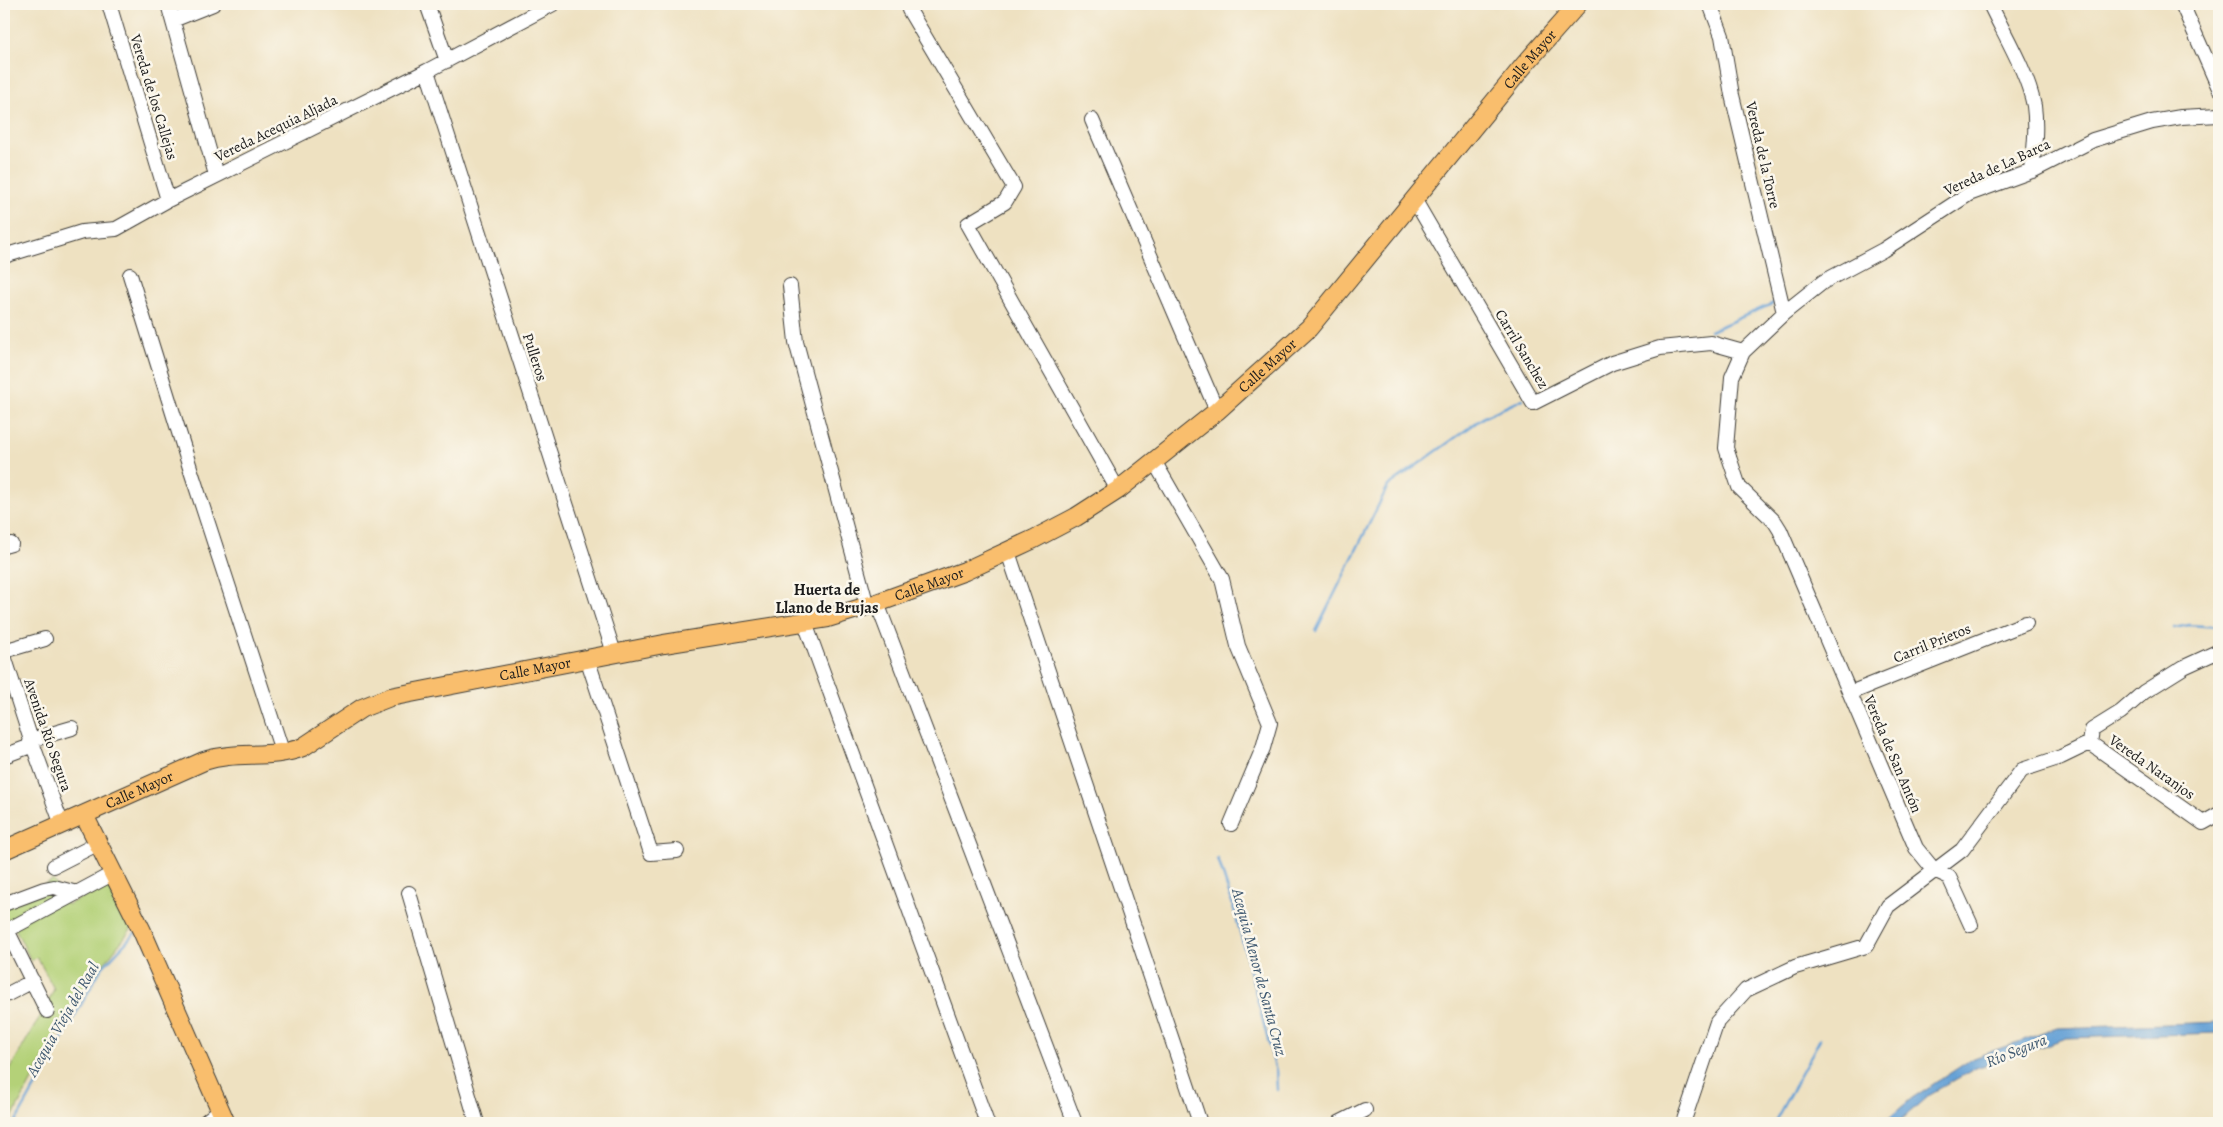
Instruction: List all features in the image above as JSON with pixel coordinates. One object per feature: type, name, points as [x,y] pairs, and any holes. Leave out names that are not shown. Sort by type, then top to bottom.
[{"type":"main road","name":"Calle Mayor","points":[[4,850],[214,757],[225,755],[283,754],[303,747],[362,708],[390,697],[708,636],[805,623],[872,604],[965,571],[1008,552],[1076,517],[1118,490],[1217,411],[1318,319],[1525,64],[1578,4]]},
{"type":"main road","points":[[84,815],[142,931],[223,1117]]},
{"type":"street","name":"Vereda de los Callejas","points":[[109,4],[168,200]]},
{"type":"street","points":[[168,4],[216,176]]},
{"type":"street","points":[[173,20],[213,4]]},
{"type":"street","points":[[426,4],[447,61]]},
{"type":"street","name":"Vereda Acequia Aljada","points":[[4,256],[82,232],[116,229],[168,200],[447,61],[553,4]]},
{"type":"street","name":"Vereda de la Torre","points":[[1710,4],[1722,36],[1732,95],[1784,313]]},
{"type":"street","points":[[1990,4],[2021,69],[2034,106],[2035,135],[2032,172]]},
{"type":"street","points":[[2182,4],[2219,88]]},
{"type":"street","points":[[909,10],[1014,187],[1005,202],[968,224],[1118,490]]},
{"type":"street","name":"Pulleros","points":[[427,71],[614,653]]},
{"type":"street","name":"Vereda de La Barca","points":[[1784,313],[1823,282],[1883,250],[1969,194],[2032,172],[2093,140],[2181,117],[2219,115]]},
{"type":"street","points":[[1092,120],[1217,411]]},
{"type":"street","name":"Carril Sanchez","points":[[1414,199],[1534,402],[1612,363],[1660,348],[1711,343],[1743,352]]},
{"type":"street","points":[[130,274],[191,471],[283,754]]},
{"type":"street","points":[[790,286],[796,342],[872,604],[1075,1123]]},
{"type":"street","name":"Vereda de San Antón","points":[[1784,313],[1743,352],[1732,377],[1726,448],[1739,487],[1775,522],[1780,530],[1916,848],[1934,870],[1949,877],[1971,925]]},
{"type":"street","points":[[1154,461],[1222,579],[1238,646],[1270,723],[1263,748],[1231,824]]},
{"type":"street","points":[[1008,552],[1200,1123]]},
{"type":"street","points":[[805,623],[987,1123]]},
{"type":"street","name":"Carril Prietos","points":[[1850,693],[2026,623]]},
{"type":"street","points":[[4,651],[45,639]]},
{"type":"street","name":"Vereda Naranjos","points":[[2090,743],[2092,730],[2121,712],[2144,692],[2184,668],[2219,651]]},
{"type":"street","name":"Avenida Río Segura","points":[[4,656],[31,740],[62,825]]},
{"type":"street","points":[[587,658],[651,853],[677,851]]},
{"type":"street","points":[[4,756],[28,747],[31,740],[72,728]]},
{"type":"street","name":"Vereda Naranjos","points":[[2090,743],[2204,823],[2219,814]]},
{"type":"street","name":"Vereda Naranjos","points":[[1934,870],[1962,850],[2022,770],[2060,757],[2090,743]]},
{"type":"street","points":[[54,866],[97,844]]},
{"type":"street","points":[[1683,1123],[1717,1022],[1746,990],[1795,967],[1866,946],[1888,906],[1934,870]]},
{"type":"street","points":[[47,1011],[33,981],[5,931],[112,874]]},
{"type":"street","points":[[4,904],[54,887],[76,894]]},
{"type":"street","points":[[409,894],[477,1123]]},
{"type":"street","points":[[4,996],[33,981]]},
{"type":"street","points":[[1339,1123],[1365,1110]]},
{"type":"street","points":[[204,1123],[223,1117]]},
{"type":"green space","points":[[53,880],[67,905],[109,884],[132,928],[73,1003],[9,1123],[4,1123],[4,1079],[54,989],[37,957],[31,961],[12,922],[4,926],[4,906]]},
{"type":"water","name":"Río Segura","points":[[2219,1022],[2219,1033],[2067,1038],[1976,1068],[1930,1094],[1898,1123],[1883,1123],[1912,1098],[1973,1058],[2057,1028]]},
{"type":"waterway","name":"Acequia Menor de Santa Cruz","points":[[1710,331],[1774,303]]},
{"type":"waterway","name":"Acequia Menor de Santa Cruz","points":[[1316,631],[1388,486],[1484,417],[1523,399]]},
{"type":"waterway","points":[[2174,628],[2189,625],[2219,627]]},
{"type":"waterway","name":"Acequia Menor de Santa Cruz","points":[[1218,859],[1234,909],[1276,1071],[1277,1090]]},
{"type":"waterway","name":"Acequia Vieja del Raal","points":[[15,1123],[101,969],[135,933]]},
{"type":"waterway","points":[[1774,1123],[1820,1039]]},
{"type":"district","name":"Huerta de Llano de Brujas","points":[[827,598]]}]
